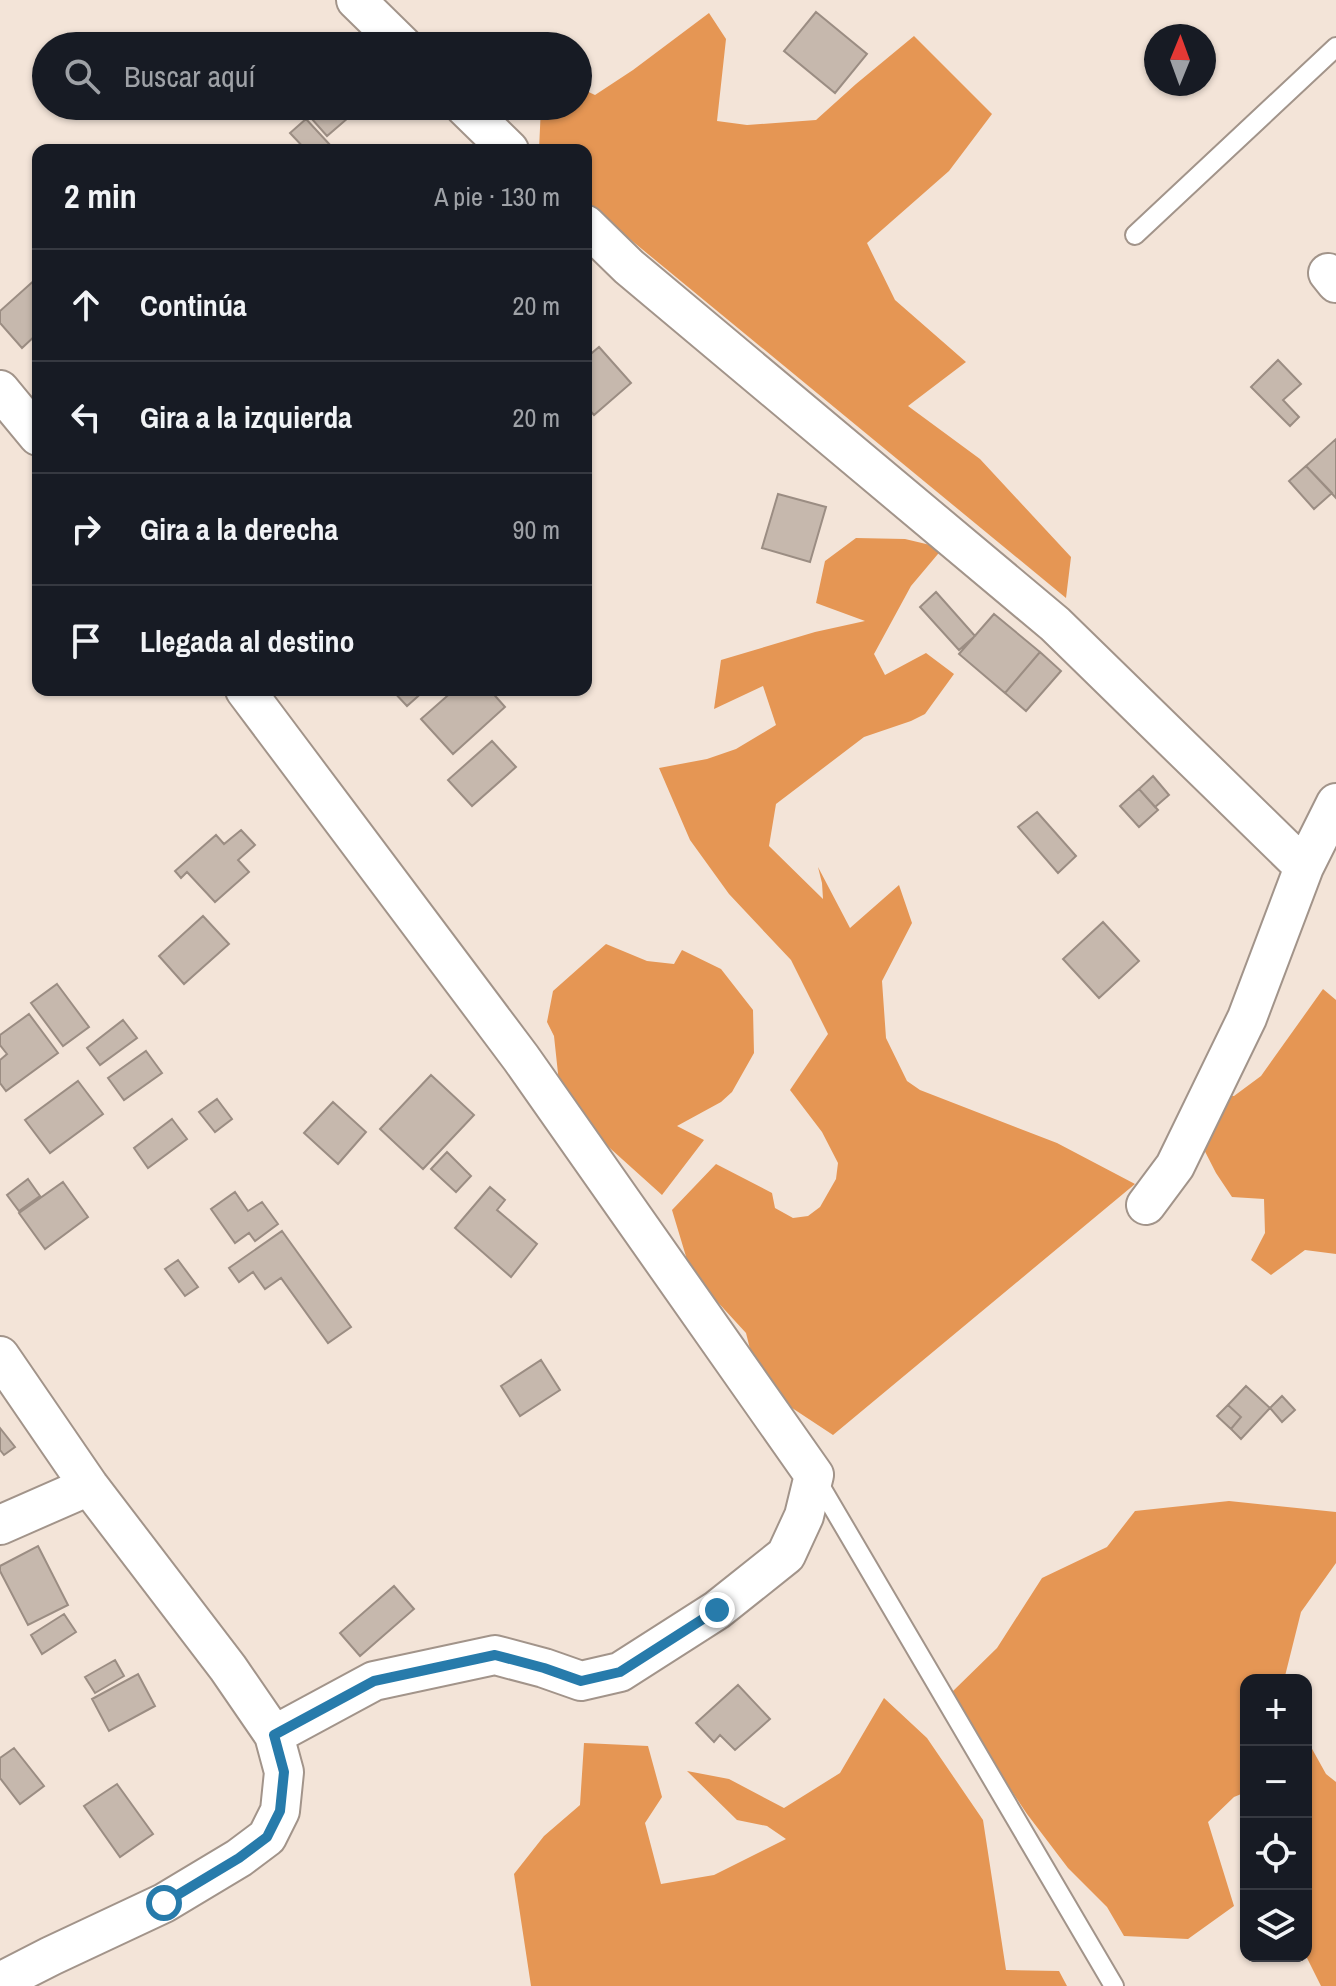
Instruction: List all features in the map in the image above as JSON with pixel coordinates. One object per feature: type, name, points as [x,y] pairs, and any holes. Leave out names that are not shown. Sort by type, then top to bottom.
[{"type":"street","points":[[356,0],[389,32]]},
{"type":"street","points":[[478,120],[503,144]]},
{"type":"street","points":[[592,231],[629,267],[1055,624],[1304,867]]},
{"type":"street","points":[[0,390],[32,429]]},
{"type":"street","points":[[250,696],[521,1058],[814,1475],[804,1516],[786,1555],[717,1610],[620,1672],[581,1681],[495,1655],[374,1681],[274,1735]]},
{"type":"street","points":[[1146,1205],[1175,1166],[1247,1018],[1304,867],[1336,803]]},
{"type":"street","points":[[0,1356],[89,1486],[228,1668],[274,1735],[284,1772],[280,1811],[267,1837],[239,1858],[164,1903],[0,1982]]},
{"type":"street","points":[[0,1525],[89,1486]]},
{"type":"lane","points":[[1135,235],[1336,47]]},
{"type":"lane","points":[[814,1475],[1114,1986]]},
{"type":"shaded area","points":[[709,13],[726,39],[717,121],[747,125],[816,120],[914,36],[992,114],[949,171],[867,243],[895,300],[966,362],[908,406],[980,459],[1071,557],[1066,598],[592,208],[592,144],[539,144],[540,120],[592,120],[592,94],[595,95]]},
{"type":"shaded area","points":[[856,538],[905,539],[943,548],[911,586],[874,654],[885,675],[926,653],[954,674],[925,714],[864,737],[776,804],[769,846],[823,899],[818,867],[850,928],[899,885],[912,923],[882,981],[886,1038],[907,1081],[920,1090],[1057,1143],[1135,1184],[833,1435],[786,1404],[750,1349],[746,1333],[691,1273],[672,1210],[716,1164],[772,1193],[775,1208],[793,1218],[808,1216],[820,1207],[836,1179],[838,1163],[822,1132],[790,1090],[828,1034],[791,960],[729,894],[690,840],[659,768],[707,759],[736,749],[776,725],[763,686],[714,709],[721,660],[815,632],[865,621],[816,603],[825,561]]},
{"type":"shaded area","points":[[606,944],[647,961],[674,964],[682,950],[721,969],[753,1010],[754,1053],[732,1092],[721,1102],[677,1126],[704,1140],[662,1195],[592,1132],[560,1092],[554,1036],[547,1022],[553,991]]},
{"type":"shaded area","points":[[1323,989],[1336,1000],[1336,1254],[1305,1250],[1271,1275],[1251,1260],[1265,1233],[1264,1199],[1232,1197],[1194,1130],[1212,1094],[1234,1096],[1261,1076]]},
{"type":"shaded area","points":[[1229,1501],[1336,1512],[1336,1563],[1301,1612],[1286,1674],[1240,1674],[1240,1794],[1208,1822],[1234,1906],[1188,1939],[1124,1936],[1107,1907],[1068,1868],[968,1735],[952,1692],[997,1648],[1042,1578],[1107,1547],[1135,1511]]},
{"type":"shaded area","points":[[884,1698],[927,1738],[983,1820],[1006,1970],[1059,1971],[1067,1986],[531,1986],[514,1874],[544,1836],[580,1805],[584,1743],[648,1746],[662,1797],[645,1823],[661,1884],[714,1875],[786,1839],[767,1826],[737,1820],[687,1771],[729,1779],[784,1808],[840,1773]]},
{"type":"shaded area","points":[[1312,1749],[1326,1774],[1336,1782],[1336,1986],[1321,1986],[1309,1962],[1312,1962]]},
{"type":"building","points":[[816,12],[867,54],[835,93],[784,51]]},
{"type":"building","points":[[307,120],[329,144],[300,144],[290,133]]},
{"type":"building","points":[[313,120],[346,120],[327,136]]},
{"type":"building","points":[[32,282],[32,339],[22,348],[0,323],[0,311]]},
{"type":"building","points":[[599,347],[631,383],[594,415],[592,413],[592,353]]},
{"type":"building","points":[[1278,360],[1301,384],[1283,400],[1299,417],[1290,426],[1251,387]]},
{"type":"building","points":[[1336,439],[1336,498],[1306,466]]},
{"type":"building","points":[[1306,466],[1332,493],[1314,509],[1289,481]]},
{"type":"building","points":[[778,494],[826,507],[810,562],[762,548]]},
{"type":"building","points":[[936,592],[975,636],[959,650],[920,607]]},
{"type":"building","points":[[994,614],[1040,652],[1005,693],[959,654]]},
{"type":"building","points":[[1040,652],[1061,671],[1026,711],[1005,693]]},
{"type":"building","points":[[398,696],[418,696],[407,706]]},
{"type":"building","points":[[447,696],[495,696],[505,707],[453,754],[421,719]]},
{"type":"building","points":[[492,741],[516,767],[472,806],[448,780]]},
{"type":"building","points":[[1153,776],[1169,795],[1155,807],[1139,789]]},
{"type":"building","points":[[1139,789],[1158,810],[1139,827],[1120,806]]},
{"type":"building","points":[[1037,812],[1076,856],[1058,873],[1018,827]]},
{"type":"building","points":[[241,830],[255,845],[238,860],[249,872],[215,902],[187,872],[181,878],[175,871],[216,835],[224,844]]},
{"type":"building","points":[[203,916],[229,944],[184,984],[159,956]]},
{"type":"building","points":[[1103,922],[1139,961],[1099,998],[1063,959]]},
{"type":"building","points":[[57,984],[89,1027],[63,1046],[31,1003]]},
{"type":"building","points":[[29,1014],[58,1053],[6,1091],[0,1083],[0,1060],[7,1054],[0,1045],[0,1035]]},
{"type":"building","points":[[123,1020],[137,1038],[100,1065],[87,1048]]},
{"type":"building","points":[[146,1051],[162,1073],[124,1100],[108,1078]]},
{"type":"building","points":[[431,1075],[474,1115],[423,1169],[380,1129]]},
{"type":"building","points":[[78,1081],[103,1114],[50,1153],[25,1120]]},
{"type":"building","points":[[217,1099],[232,1119],[215,1132],[199,1112]]},
{"type":"building","points":[[333,1102],[366,1132],[338,1164],[304,1133]]},
{"type":"building","points":[[172,1119],[187,1139],[148,1168],[134,1148]]},
{"type":"building","points":[[447,1152],[471,1176],[456,1192],[431,1169]]},
{"type":"building","points":[[28,1179],[40,1196],[19,1211],[7,1195]]},
{"type":"building","points":[[63,1182],[88,1217],[45,1249],[19,1213]]},
{"type":"building","points":[[490,1187],[505,1200],[497,1210],[537,1244],[511,1277],[455,1228]]},
{"type":"building","points":[[235,1192],[248,1211],[262,1202],[278,1224],[255,1241],[249,1233],[235,1243],[211,1209]]},
{"type":"building","points":[[282,1231],[351,1327],[328,1343],[281,1278],[265,1289],[253,1272],[239,1282],[229,1268]]},
{"type":"building","points":[[178,1260],[198,1287],[185,1296],[165,1269]]},
{"type":"building","points":[[541,1360],[560,1390],[520,1416],[501,1386]]},
{"type":"building","points":[[1246,1386],[1270,1408],[1241,1439],[1231,1429],[1241,1417],[1228,1405]]},
{"type":"building","points":[[1282,1396],[1295,1410],[1282,1422],[1270,1408]]},
{"type":"building","points":[[1228,1405],[1241,1417],[1231,1429],[1217,1416]]},
{"type":"building","points":[[0,1428],[15,1447],[4,1455],[0,1450]]},
{"type":"building","points":[[38,1546],[68,1605],[28,1625],[0,1566]]},
{"type":"building","points":[[394,1586],[414,1609],[360,1656],[340,1633]]},
{"type":"building","points":[[64,1614],[76,1632],[42,1654],[31,1635]]},
{"type":"building","points":[[115,1660],[124,1676],[95,1693],[85,1677]]},
{"type":"building","points":[[138,1674],[155,1706],[109,1731],[92,1699]]},
{"type":"building","points":[[738,1685],[770,1719],[735,1750],[720,1735],[714,1742],[696,1723]]},
{"type":"building","points":[[14,1748],[44,1786],[20,1804],[0,1778],[0,1758]]},
{"type":"building","points":[[117,1784],[153,1834],[120,1857],[84,1806]]},
{"type":"route","points":[[164,1903],[239,1858],[267,1837],[280,1811],[284,1772],[274,1735],[374,1681],[495,1655],[581,1681],[620,1672],[717,1610]]}]
